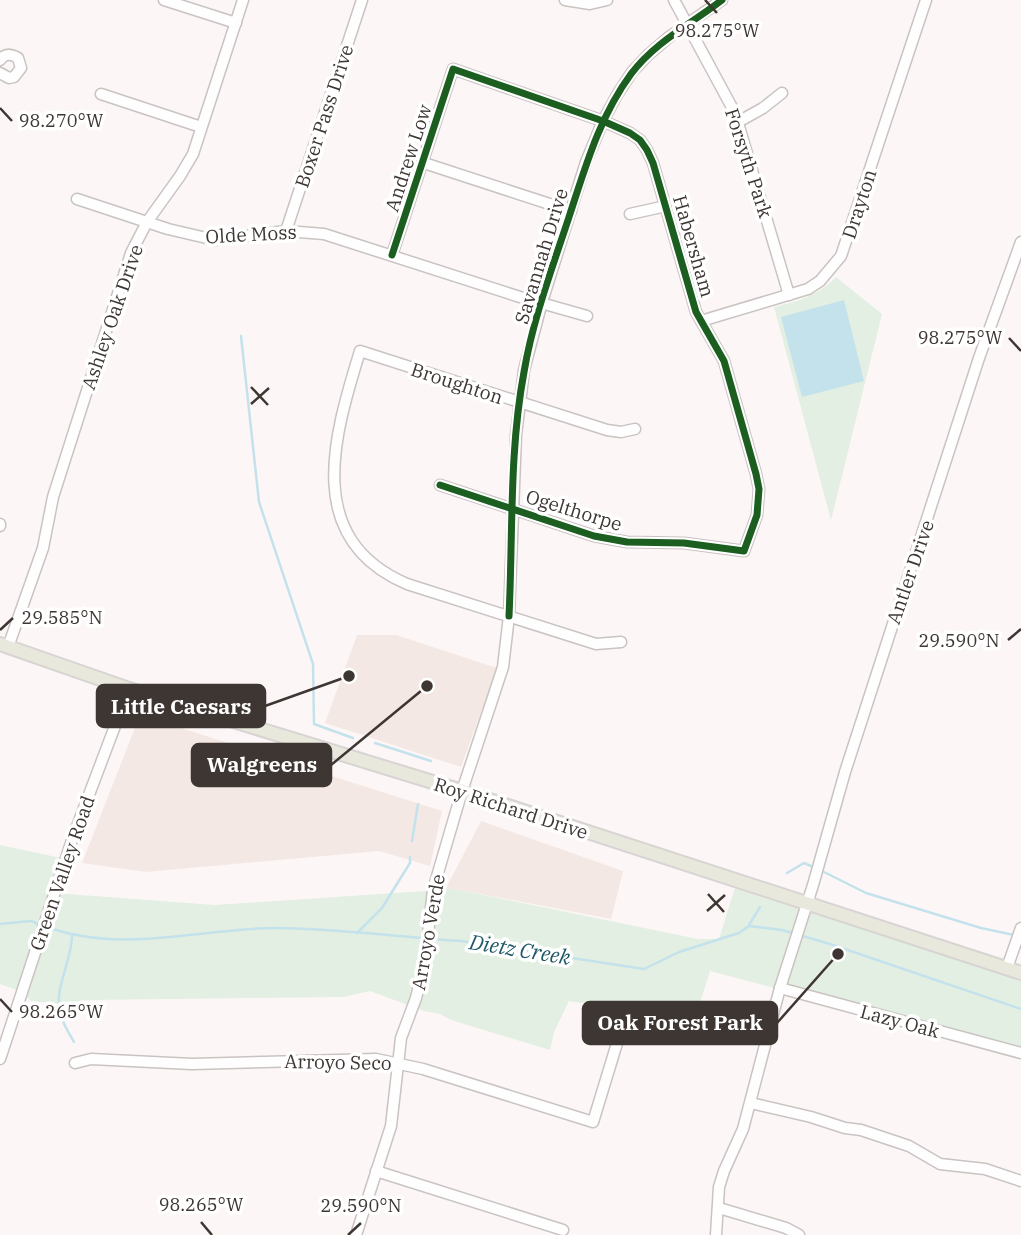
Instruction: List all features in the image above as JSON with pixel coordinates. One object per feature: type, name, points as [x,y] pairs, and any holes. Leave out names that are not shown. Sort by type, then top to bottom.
[{"type":"main road","name":"Roy Richard Drive","points":[[4,645],[129,689],[462,791],[1021,973]]},
{"type":"street","points":[[164,0],[236,23]]},
{"type":"street","name":"Ashley Oak Drive","points":[[4,645],[43,548],[53,497],[127,266],[147,222],[193,154],[243,0]]},
{"type":"street","name":"Boxer Pass Drive","points":[[286,231],[362,0]]},
{"type":"street","points":[[565,0],[590,4],[607,0]]},
{"type":"street","name":"Forsyth Park","points":[[674,0],[738,122],[789,295]]},
{"type":"street","name":"Savannah Drive","points":[[462,791],[503,667],[509,616],[519,403],[524,370],[542,302],[586,162],[603,121],[632,72],[669,37],[722,0]]},
{"type":"street","name":"Drayton","points":[[701,321],[808,289],[820,281],[841,256],[926,0]]},
{"type":"street","points":[[0,60],[7,55],[13,55],[18,58],[21,68],[14,77],[9,78],[0,73]]},
{"type":"street","name":"Habersham","points":[[453,69],[603,121],[630,133],[648,150],[688,288],[701,321],[724,361],[759,489],[757,515],[744,551]]},
{"type":"street","name":"Andrew Low","points":[[392,255],[453,69]]},
{"type":"street","points":[[738,122],[782,93]]},
{"type":"street","points":[[101,94],[201,127]]},
{"type":"street","points":[[424,163],[571,211]]},
{"type":"street","name":"Olde Moss","points":[[77,199],[194,237],[215,240],[286,231],[324,233],[587,316]]},
{"type":"street","points":[[630,214],[666,206]]},
{"type":"street","name":"Antler Drive","points":[[716,1235],[719,1187],[751,1104],[792,947],[887,638],[937,494],[979,358],[1021,242]]},
{"type":"street","name":"Broughton","points":[[509,616],[394,579],[370,562],[340,520],[334,490],[334,457],[342,411],[360,351],[607,430],[621,432],[635,429]]},
{"type":"street","name":"Ogelthorpe","points":[[440,485],[594,536],[627,542],[684,543],[744,551]]},
{"type":"street","points":[[509,616],[596,645],[621,642]]},
{"type":"street","name":"Green Valley Road","points":[[0,1059],[73,836],[129,689]]},
{"type":"street","name":"Arroyo Verde","points":[[356,1235],[391,1126],[401,1038],[416,998],[426,951],[433,890],[462,791]]},
{"type":"street","points":[[1007,968],[1021,928]]},
{"type":"street","name":"Lazy Oak","points":[[780,988],[1021,1053]]},
{"type":"street","name":"Arroyo Seco","points":[[75,1063],[92,1059],[192,1064],[376,1059],[397,1062],[593,1122],[618,1040]]},
{"type":"street","points":[[751,1104],[861,1130],[909,1146],[940,1164],[985,1169],[1021,1181]]},
{"type":"street","points":[[376,1171],[563,1230]]},
{"type":"street","points":[[719,1208],[786,1228],[799,1235]]},
{"type":"shaded area","points":[[836,277],[882,314],[831,520],[774,307],[815,293]]},
{"type":"shaded area","points":[[357,635],[396,635],[497,668],[461,767],[325,723]]},
{"type":"shaded area","points":[[140,715],[442,811],[430,866],[379,851],[146,872],[82,863]]},
{"type":"shaded area","points":[[481,821],[623,871],[611,919],[454,889],[445,890]]},
{"type":"shaded area","points":[[0,845],[61,858],[54,893],[215,905],[454,889],[698,939],[719,939],[737,881],[1021,973],[1021,1053],[710,971],[697,1013],[630,1003],[625,1020],[618,1023],[602,1006],[569,1001],[554,1032],[550,1050],[451,1020],[370,991],[343,997],[88,1000],[58,1004],[31,1001],[22,992],[0,984]]},
{"type":"water","points":[[844,300],[864,381],[802,397],[781,317]]},
{"type":"waterway","points":[[241,336],[259,502],[313,664],[314,724],[353,738]]},
{"type":"waterway","points":[[375,743],[431,761]]},
{"type":"waterway","points":[[412,841],[418,804]]},
{"type":"waterway","points":[[357,933],[382,908],[410,863],[410,857]]},
{"type":"waterway","points":[[787,873],[804,863],[811,866]]},
{"type":"waterway","points":[[824,872],[866,893],[981,928],[1014,935]]},
{"type":"waterway","points":[[749,925],[760,907]]},
{"type":"waterway","name":"Dietz Creek","points":[[0,924],[31,921],[41,925]]},
{"type":"waterway","name":"Dietz Creek","points":[[430,939],[461,941],[644,969],[679,952],[739,933],[749,926],[782,930],[830,944],[1021,1009]]},
{"type":"waterway","name":"Dietz Creek","points":[[47,927],[104,939],[160,938],[274,928],[423,938]]},
{"type":"waterway","points":[[72,936],[59,1003],[62,1020],[74,1042]]},
{"type":"cycle path","points":[[509,616],[514,463],[524,372],[538,312],[588,159],[602,124],[631,74],[662,43],[722,0]]},
{"type":"cycle path","points":[[392,255],[453,69],[603,121],[630,133],[640,140],[653,163],[696,312],[724,361],[759,489],[757,515],[744,551],[684,543],[627,542],[594,536],[440,485]]},
{"type":"place","name":"Little Caesars","points":[[349,676]]},
{"type":"place","name":"Walgreens","points":[[427,686]]},
{"type":"place","name":"Oak Forest Park","points":[[838,954]]}]
